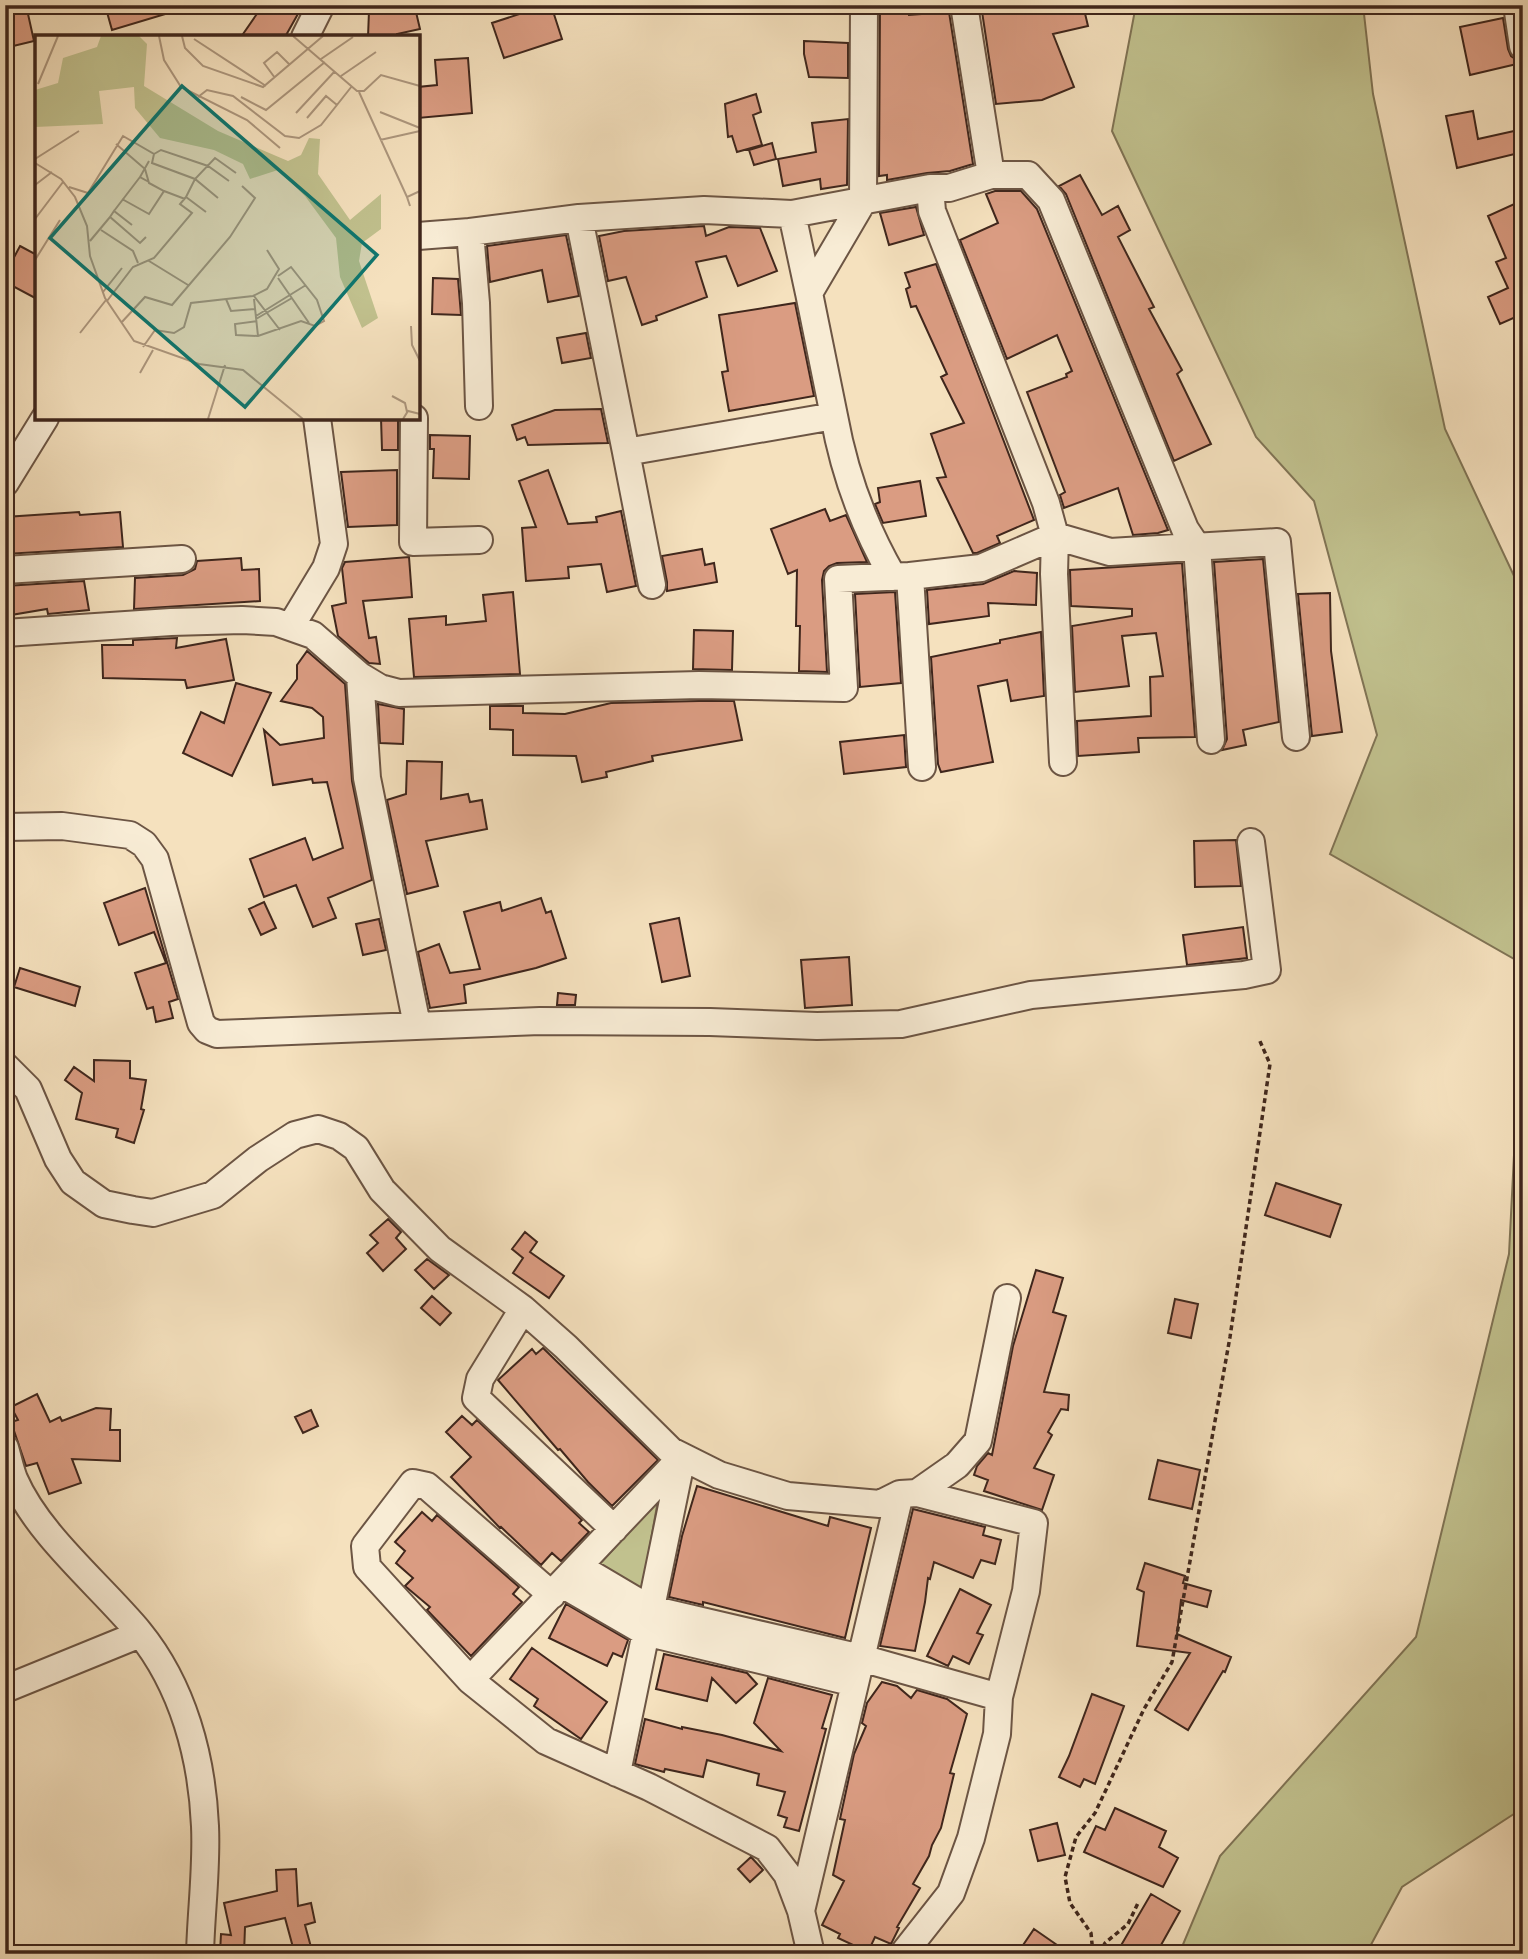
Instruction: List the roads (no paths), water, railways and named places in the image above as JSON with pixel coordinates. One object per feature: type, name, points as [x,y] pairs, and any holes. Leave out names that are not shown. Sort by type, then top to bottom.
[{"type":"street","points":[[306,35],[321,5]]},
{"type":"street","points":[[809,293],[863,201],[864,5]]},
{"type":"street","points":[[964,5],[991,175]]},
{"type":"street","points":[[1517,5],[1523,46]]},
{"type":"street","points":[[420,236],[579,218],[704,210],[792,214],[930,188],[949,188],[991,175],[1028,175],[1051,200],[1185,529],[1197,547],[1210,740]]},
{"type":"street","points":[[930,188],[932,211],[1046,503],[1055,536],[1054,573],[1063,762]]},
{"type":"street","points":[[792,214],[848,476],[882,558],[902,577],[922,767]]},
{"type":"street","points":[[579,218],[652,585]]},
{"type":"street","points":[[470,232],[476,303],[478,406]]},
{"type":"street","points":[[626,452],[834,416]]},
{"type":"street","points":[[5,483],[44,420]]},
{"type":"street","points":[[290,626],[326,568],[334,544],[317,420]]},
{"type":"street","points":[[414,420],[413,542],[479,540]]},
{"type":"street","points":[[5,633],[242,620],[276,622],[313,635],[360,676],[380,688],[399,693],[699,685],[844,688],[838,579],[902,577],[981,568],[1055,536],[1110,552],[1277,542],[1296,737]]},
{"type":"street","points":[[5,570],[182,559]]},
{"type":"street","points":[[360,676],[367,778],[417,1024]]},
{"type":"street","points":[[5,827],[62,826],[130,835],[144,844],[155,859],[201,1023],[210,1032],[217,1034],[540,1021],[817,1026],[901,1024],[1031,995],[1244,975],[1267,970],[1251,842]]},
{"type":"street","points":[[5,1066],[28,1088],[66,1175],[79,1188],[104,1204],[153,1213],[183,1206],[213,1195],[258,1159],[295,1135],[311,1130],[327,1130],[356,1148],[382,1189],[440,1249],[523,1309],[566,1347],[671,1451],[719,1475],[788,1496],[880,1504],[908,1493],[957,1465],[978,1441],[1007,1298]]},
{"type":"street","points":[[523,1309],[480,1379],[476,1398],[614,1528]]},
{"type":"street","points":[[5,1448],[14,1479],[31,1509],[49,1533],[140,1634],[159,1660],[180,1703],[199,1761],[205,1828],[200,1954]]},
{"type":"street","points":[[470,1680],[682,1457]]},
{"type":"street","points":[[617,1773],[682,1457]]},
{"type":"street","points":[[811,1954],[801,1911],[787,1874],[767,1848],[617,1773],[546,1741],[470,1680],[368,1567],[365,1546],[413,1483],[427,1486],[564,1582],[648,1621],[858,1670],[999,1697]]},
{"type":"street","points":[[801,1911],[858,1670],[908,1493]]},
{"type":"street","points":[[903,1954],[951,1893],[971,1838],[994,1747],[999,1697],[1026,1591],[1034,1523],[908,1493]]},
{"type":"street","points":[[5,1689],[140,1634]]}]
